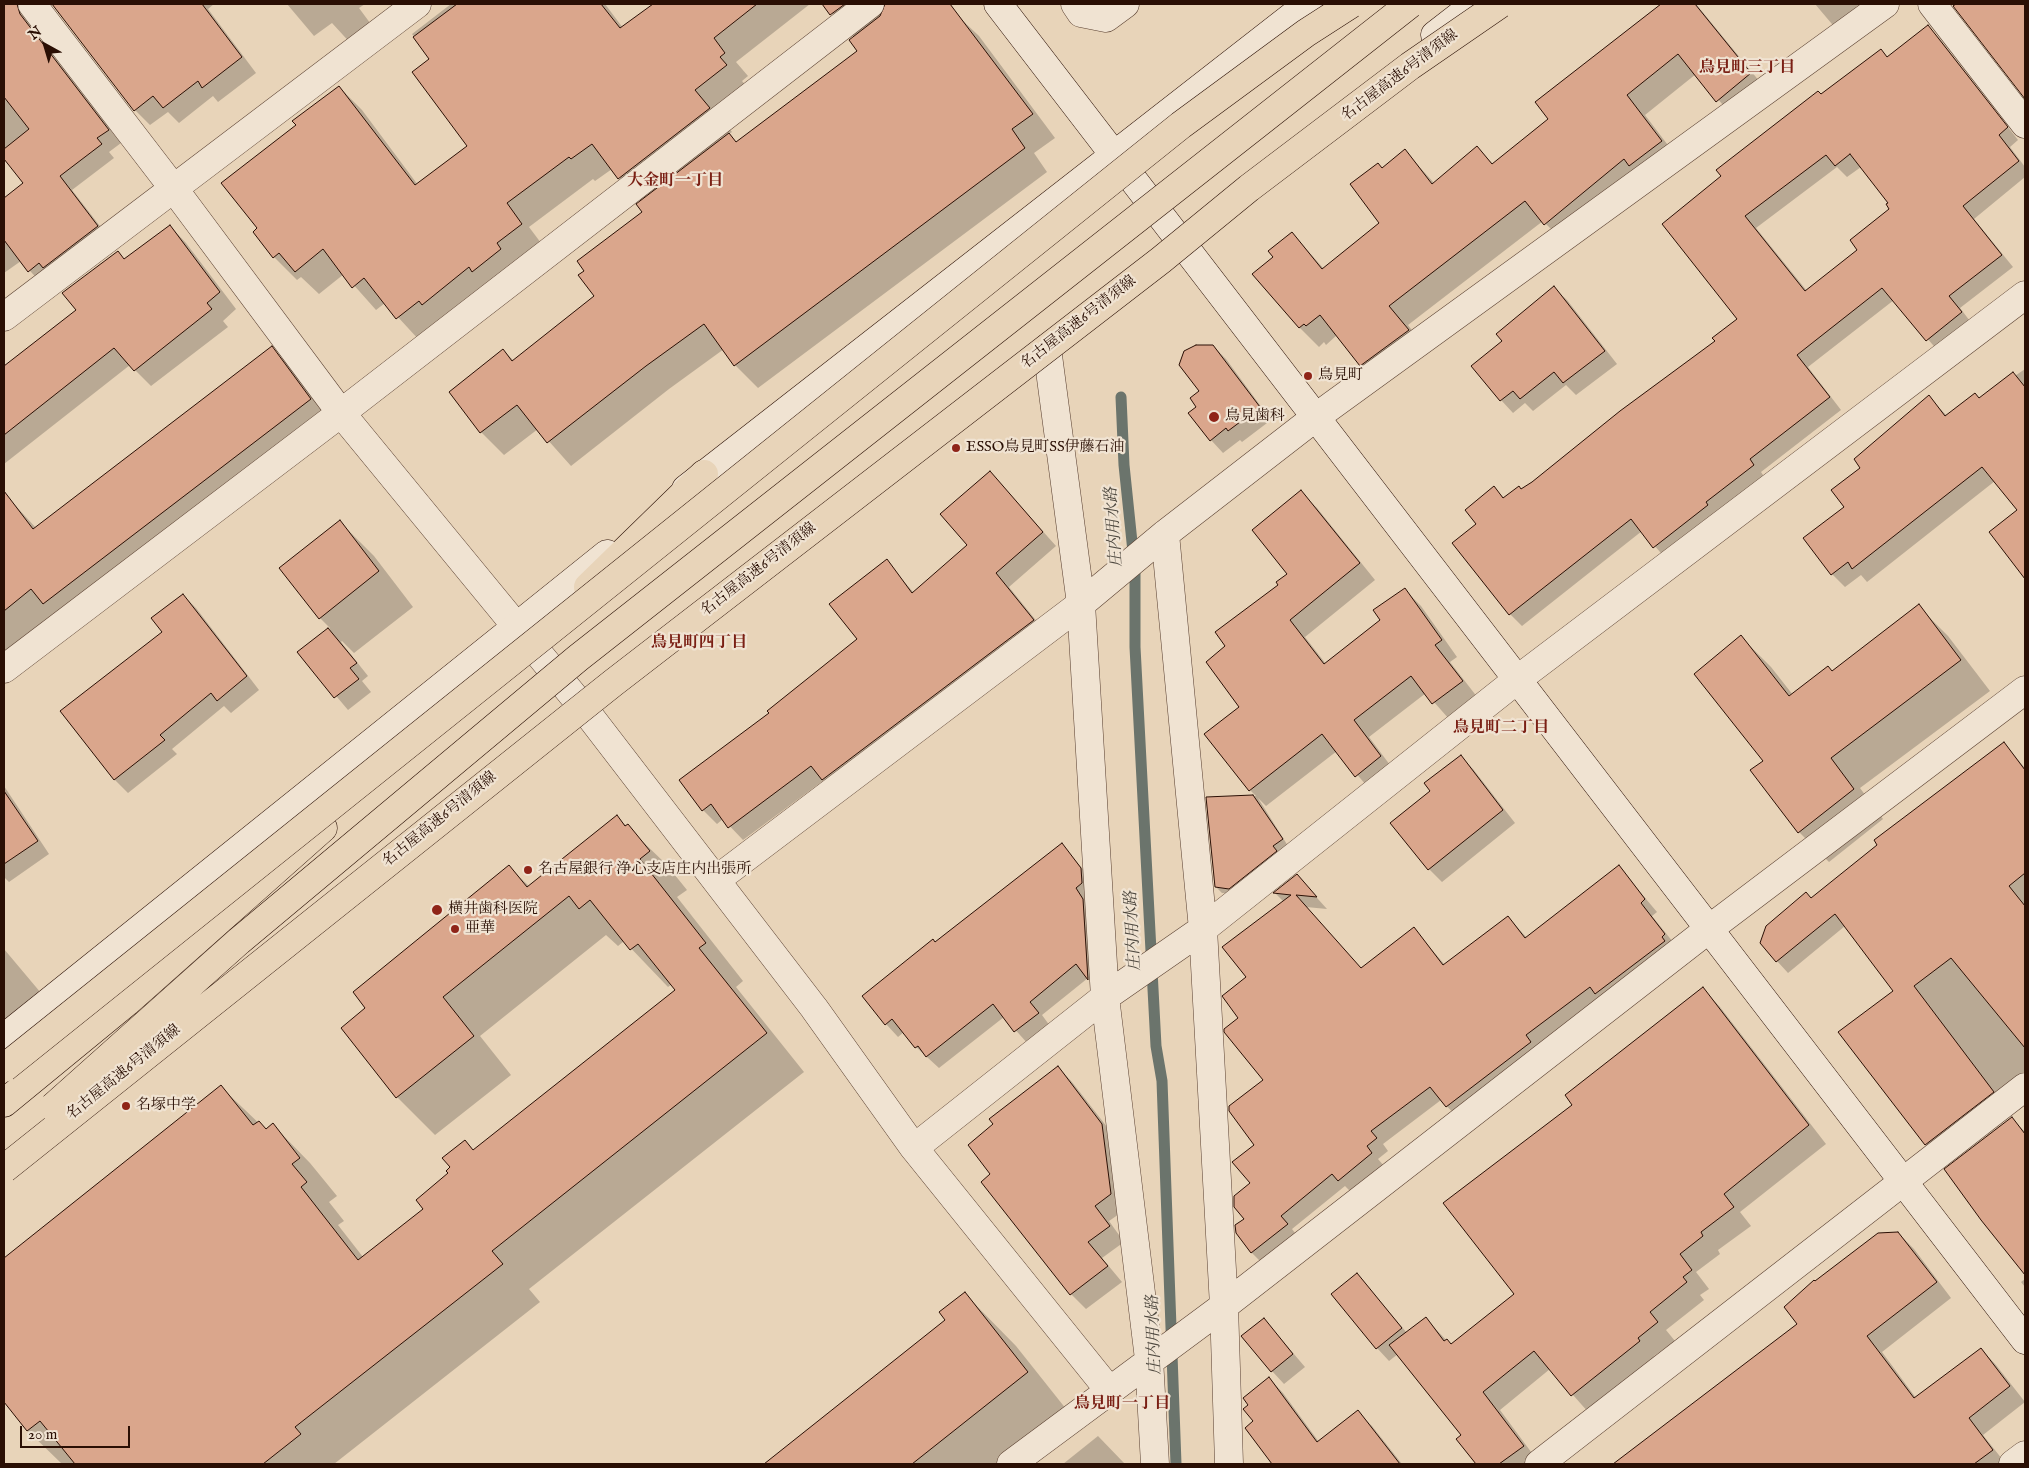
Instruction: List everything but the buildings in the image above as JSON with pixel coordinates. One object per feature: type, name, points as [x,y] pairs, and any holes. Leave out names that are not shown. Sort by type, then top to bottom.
[{"type":"highway","points":[[4,1068],[1181,125],[1306,34],[1351,4]]},
{"type":"highway","points":[[4,1152],[239,941],[578,658],[1410,4]]},
{"type":"highway","name":"名古屋高速6号清須線","points":[[4,1169],[613,683],[1161,260],[1249,188],[1410,66],[1500,4]]},
{"type":"highway","points":[[4,1103],[127,1002],[524,635],[704,474]]},
{"type":"street","points":[[32,4],[174,189],[341,413],[584,710],[814,1008],[914,1148],[1109,1390]]},
{"type":"street","points":[[4,317],[417,4]]},
{"type":"street","points":[[4,669],[341,413],[870,4]]},
{"type":"street","points":[[998,4],[2025,1340]]},
{"type":"street","points":[[1075,4],[1081,12],[1106,18],[1125,4]]},
{"type":"street","points":[[704,474],[1308,4]]},
{"type":"street","points":[[4,1178],[584,710],[1047,348],[1178,238],[1475,4]]},
{"type":"street","points":[[716,880],[1081,604],[1165,534],[1316,417],[1884,4]]},
{"type":"street","points":[[1932,4],[2025,124]]},
{"type":"street","points":[[914,1148],[1105,997],[1203,930],[1518,679],[2025,295]]},
{"type":"street","points":[[1047,348],[1081,604],[1105,997],[1149,1359],[1155,1464]]},
{"type":"street","points":[[1165,534],[1203,930],[1224,1306],[1229,1464]]},
{"type":"street","points":[[4,1038],[524,635]]},
{"type":"street","points":[[1011,1464],[1149,1359],[1224,1306],[1709,929],[2025,690]]},
{"type":"street","points":[[1539,1464],[2025,1087]]},
{"type":"street","points":[[2014,1464],[2025,1455]]},
{"type":"waterway","name":"庄内用水路","points":[[1121,397],[1124,465],[1135,571],[1135,647],[1156,1046],[1162,1081],[1176,1464]]},
{"type":"place","name":"鳥見町","points":[[1308,376]]},
{"type":"place","name":"鳥見歯科","points":[[1214,417]]},
{"type":"place","name":"ESSO鳥見町SS伊藤石油","points":[[956,448]]},
{"type":"place","name":"名古屋銀行 浄心支店庄内出張所","points":[[528,870]]},
{"type":"place","name":"横井歯科医院","points":[[437,910]]},
{"type":"place","name":"亜華","points":[[455,929]]},
{"type":"place","name":"名塚中学","points":[[126,1106]]},
{"type":"district","name":"鳥見町三丁目","points":[[1747,69]]},
{"type":"district","name":"大金町一丁目","points":[[675,182]]},
{"type":"district","name":"鳥見町四丁目","points":[[699,644]]},
{"type":"district","name":"鳥見町二丁目","points":[[1501,729]]},
{"type":"district","name":"鳥見町一丁目","points":[[1122,1405]]}]
